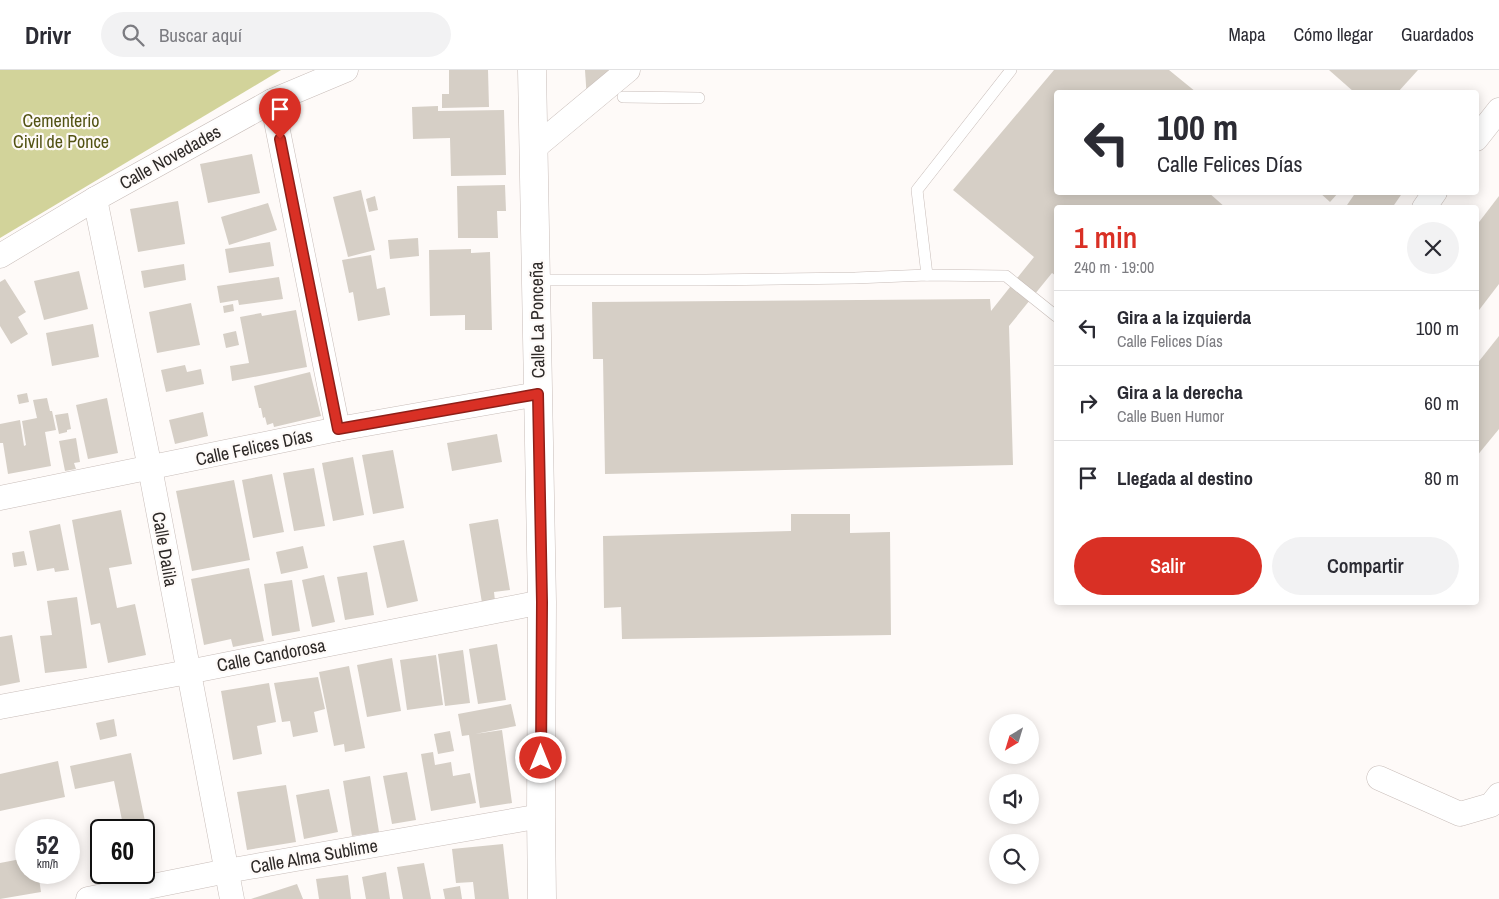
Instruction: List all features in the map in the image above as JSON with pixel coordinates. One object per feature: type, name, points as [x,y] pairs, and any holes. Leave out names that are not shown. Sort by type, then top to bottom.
[{"type":"main road","name":"Calle La Ponceña","points":[[532,70],[542,602],[542,899]]},
{"type":"street","name":"Calle Novedades","points":[[0,256],[94,199],[272,101],[346,70]]},
{"type":"street","points":[[533,149],[628,70]]},
{"type":"street","points":[[272,101],[338,429]]},
{"type":"street","points":[[1479,135],[1499,110]]},
{"type":"street","name":"Calle Dalila","points":[[94,199],[150,468],[232,899]]},
{"type":"street","name":"Calle Felices Días","points":[[0,498],[338,429],[538,394]]},
{"type":"street","name":"Calle Candorosa","points":[[0,707],[542,602]]},
{"type":"street","points":[[1380,778],[1460,814],[1491,805],[1499,795]]},
{"type":"street","name":"Calle Alma Sublime","points":[[88,899],[227,871],[541,816]]},
{"type":"lane","points":[[927,275],[917,190],[1011,70]]},
{"type":"lane","points":[[623,97],[699,98]]},
{"type":"lane","points":[[536,280],[705,280],[927,275],[1006,276],[1054,314]]},
{"type":"green space","name":"Cementerio Civil de Ponce","points":[[0,70],[281,70],[0,238]]},
{"type":"building","points":[[449,70],[488,70],[489,107],[442,108],[442,94],[449,94]]},
{"type":"building","points":[[585,70],[624,70],[587,100]]},
{"type":"building","points":[[1054,70],[1169,70],[1194,90],[1054,90],[1054,195],[1211,195],[1223,205],[1054,205],[1054,274],[1052,273],[1009,326],[1013,465],[605,474],[603,359],[593,359],[592,302],[990,299],[991,311],[1034,257],[953,190]]},
{"type":"building","points":[[1329,70],[1418,70],[1400,90],[1352,90]]},
{"type":"building","points":[[438,106],[438,111],[504,110],[506,175],[451,176],[450,138],[413,139],[412,107]]},
{"type":"building","points":[[252,154],[260,193],[208,203],[200,164]]},
{"type":"building","points":[[505,185],[506,211],[497,211],[498,238],[458,238],[457,186]]},
{"type":"building","points":[[361,190],[375,250],[348,257],[333,197]]},
{"type":"building","points":[[1322,195],[1336,195],[1330,202]]},
{"type":"building","points":[[1354,195],[1401,195],[1394,205],[1347,205]]},
{"type":"building","points":[[375,196],[378,210],[369,212],[366,199]]},
{"type":"building","points":[[1499,196],[1499,284],[1479,310],[1479,222]]},
{"type":"building","points":[[178,201],[185,244],[138,252],[130,209]]},
{"type":"building","points":[[268,203],[277,230],[229,245],[221,217]]},
{"type":"building","points":[[418,238],[419,256],[390,259],[388,240]]},
{"type":"building","points":[[270,242],[274,266],[229,273],[225,249]]},
{"type":"building","points":[[471,249],[471,253],[490,252],[492,330],[465,330],[465,315],[430,316],[429,250]]},
{"type":"building","points":[[371,255],[377,289],[385,287],[390,315],[358,321],[353,292],[349,293],[342,260]]},
{"type":"building","points":[[184,264],[186,280],[144,288],[141,271]]},
{"type":"building","points":[[79,271],[88,309],[44,320],[34,281]]},
{"type":"building","points":[[279,277],[283,299],[239,305],[238,300],[220,303],[217,286]]},
{"type":"building","points":[[5,279],[26,312],[18,317],[28,334],[11,344],[0,326],[0,282]]},
{"type":"building","points":[[191,303],[200,345],[157,353],[149,312]]},
{"type":"building","points":[[233,304],[234,311],[224,313],[223,306]]},
{"type":"building","points":[[296,310],[307,367],[232,381],[230,366],[249,363],[240,317],[261,313],[262,316]]},
{"type":"building","points":[[93,324],[99,357],[52,366],[46,333]]},
{"type":"building","points":[[236,331],[239,345],[226,348],[223,334]]},
{"type":"building","points":[[1499,336],[1499,429],[1479,453],[1479,361]]},
{"type":"building","points":[[185,365],[187,372],[201,369],[204,384],[166,392],[161,370]]},
{"type":"building","points":[[310,372],[321,416],[274,427],[273,423],[267,425],[261,408],[259,408],[254,386]]},
{"type":"building","points":[[27,393],[29,402],[19,404],[17,395]]},
{"type":"building","points":[[47,398],[56,430],[45,432],[51,466],[8,474],[3,443],[0,443],[0,424],[20,420],[24,446],[26,445],[22,421],[37,418],[33,400]]},
{"type":"building","points":[[107,398],[118,453],[88,459],[76,405]]},
{"type":"building","points":[[203,412],[208,436],[175,444],[169,420]]},
{"type":"building","points":[[68,413],[71,429],[59,434],[55,415]]},
{"type":"building","points":[[497,434],[502,462],[452,471],[447,443]]},
{"type":"building","points":[[76,438],[80,462],[74,463],[76,469],[65,471],[59,441]]},
{"type":"building","points":[[393,450],[404,508],[373,514],[362,455]]},
{"type":"building","points":[[353,457],[364,515],[333,521],[322,463]]},
{"type":"building","points":[[314,468],[325,526],[294,531],[283,473]]},
{"type":"building","points":[[272,474],[284,532],[253,538],[242,480]]},
{"type":"building","points":[[234,480],[250,560],[192,571],[176,491]]},
{"type":"building","points":[[121,510],[132,564],[109,568],[117,608],[135,604],[146,655],[108,663],[100,623],[91,625],[72,520]]},
{"type":"building","points":[[791,514],[850,514],[850,533],[890,532],[891,635],[622,639],[621,607],[604,608],[603,536],[791,531]]},
{"type":"building","points":[[498,519],[510,590],[494,592],[495,601],[482,603],[469,524]]},
{"type":"building","points":[[60,524],[69,570],[55,572],[54,568],[37,571],[29,531]]},
{"type":"building","points":[[404,540],[418,601],[387,608],[373,546]]},
{"type":"building","points":[[303,546],[308,568],[281,574],[276,552]]},
{"type":"building","points":[[24,551],[27,565],[14,567],[12,553]]},
{"type":"building","points":[[249,568],[264,641],[233,647],[231,639],[204,645],[191,579]]},
{"type":"building","points":[[367,572],[374,615],[345,620],[337,577]]},
{"type":"building","points":[[324,575],[335,622],[312,627],[302,580]]},
{"type":"building","points":[[292,580],[300,631],[272,636],[264,584]]},
{"type":"building","points":[[77,597],[87,668],[45,673],[40,636],[52,635],[47,601]]},
{"type":"building","points":[[12,635],[20,682],[0,686],[0,637]]},
{"type":"building","points":[[497,644],[506,700],[478,704],[469,649]]},
{"type":"building","points":[[463,650],[470,703],[445,706],[438,654]]},
{"type":"building","points":[[436,655],[443,705],[407,710],[400,660]]},
{"type":"building","points":[[392,658],[401,711],[367,717],[357,665]]},
{"type":"building","points":[[349,666],[365,748],[345,752],[344,744],[334,746],[319,672]]},
{"type":"building","points":[[318,677],[325,709],[314,712],[318,732],[293,737],[290,721],[282,722],[274,683]]},
{"type":"building","points":[[269,683],[276,722],[257,726],[262,754],[233,760],[221,691]]},
{"type":"building","points":[[511,704],[516,726],[475,734],[502,730],[512,803],[480,808],[469,735],[462,736],[458,714]]},
{"type":"building","points":[[114,719],[117,736],[100,740],[96,723]]},
{"type":"building","points":[[450,731],[454,751],[438,754],[434,734]]},
{"type":"building","points":[[433,752],[435,765],[451,762],[453,776],[470,773],[476,803],[431,811],[421,754]]},
{"type":"building","points":[[131,753],[145,819],[122,819],[114,781],[75,789],[70,766]]},
{"type":"building","points":[[58,761],[65,797],[0,811],[0,774]]},
{"type":"building","points":[[407,772],[416,820],[392,824],[383,776]]},
{"type":"building","points":[[370,776],[379,832],[352,836],[343,781]]},
{"type":"building","points":[[286,785],[296,842],[247,850],[237,792]]},
{"type":"building","points":[[329,789],[338,832],[304,839],[296,795]]},
{"type":"building","points":[[503,844],[509,899],[475,899],[473,882],[456,883],[452,849]]},
{"type":"building","points":[[15,860],[15,884],[40,884],[41,892],[0,899],[0,863]]},
{"type":"building","points":[[424,863],[431,899],[403,899],[397,867]]},
{"type":"building","points":[[386,872],[390,899],[366,899],[362,877]]},
{"type":"building","points":[[348,875],[351,899],[319,899],[316,879]]},
{"type":"building","points":[[297,884],[303,899],[251,899]]},
{"type":"building","points":[[460,886],[462,899],[445,899],[443,889]]},
{"type":"route","points":[[280,139],[338,429],[538,394],[542,602],[541,758]]}]
